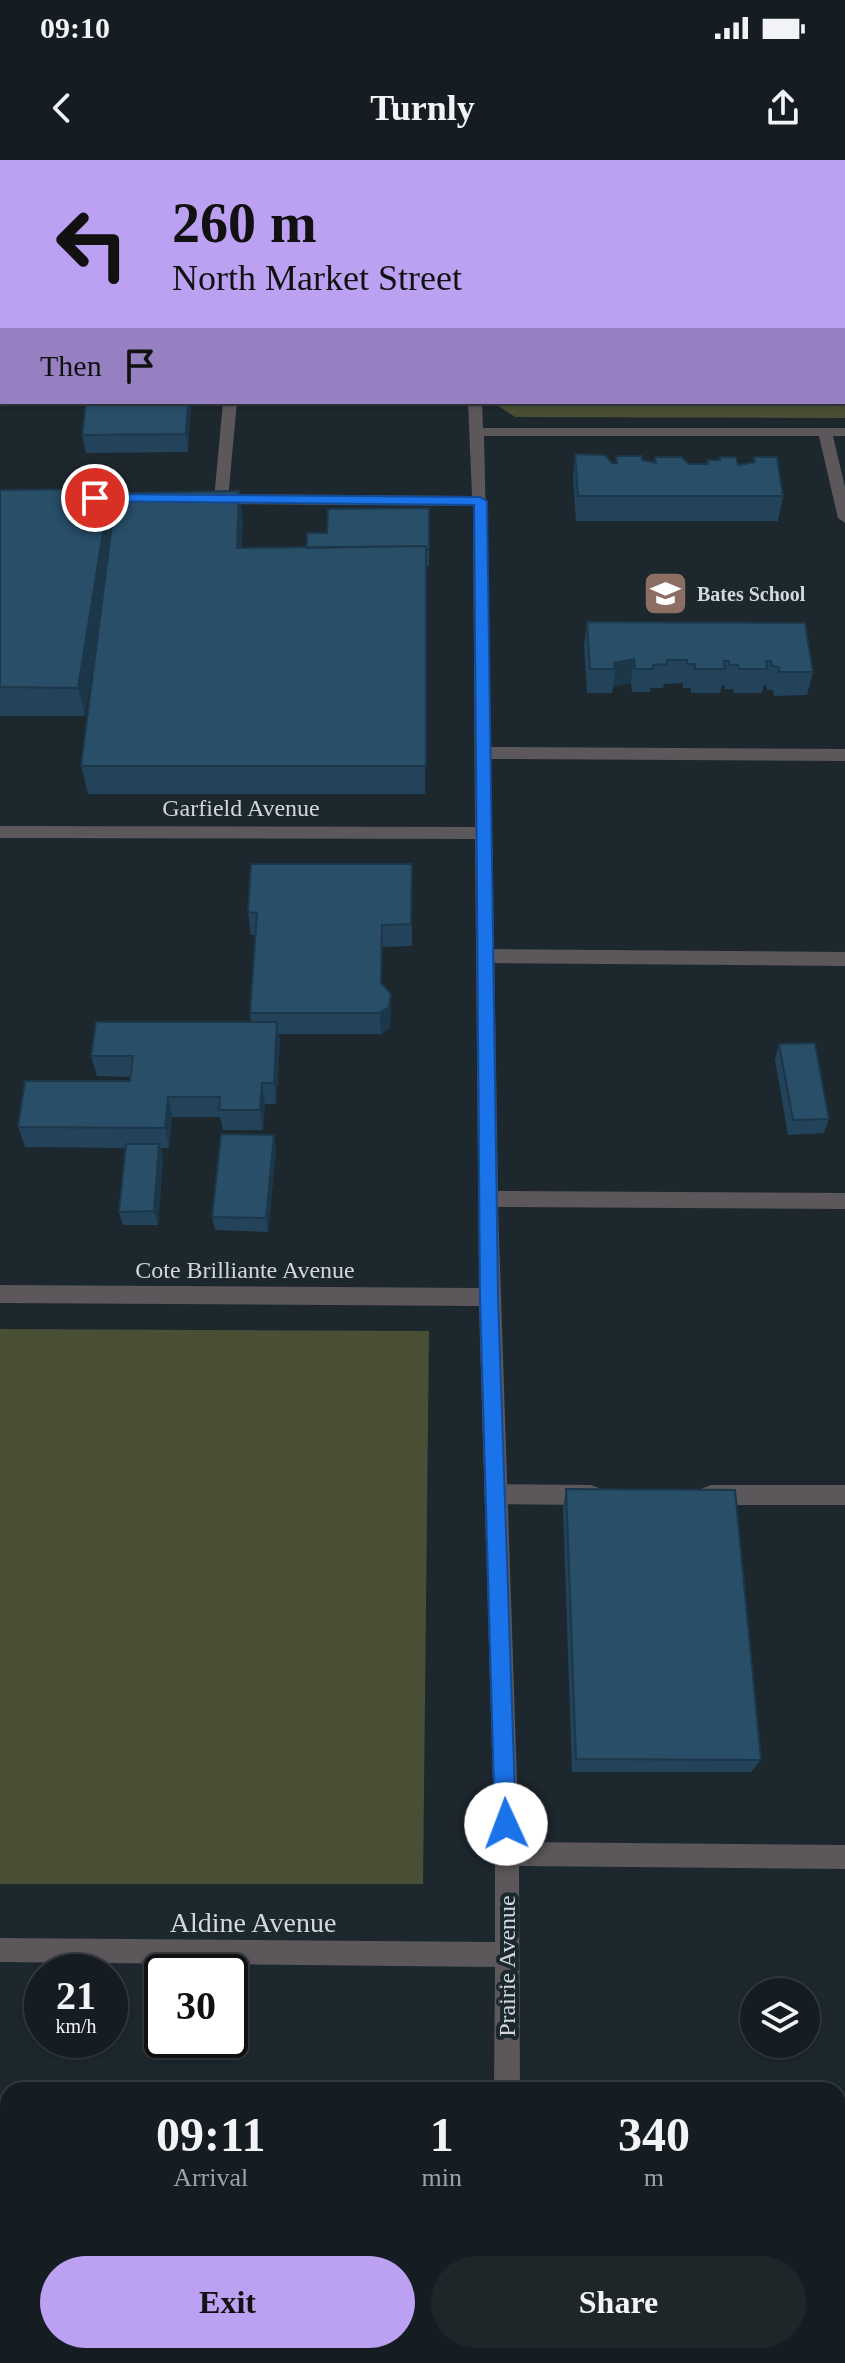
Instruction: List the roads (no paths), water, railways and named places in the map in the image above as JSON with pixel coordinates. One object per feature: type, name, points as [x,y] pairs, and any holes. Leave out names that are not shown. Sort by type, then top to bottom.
[{"type":"street","points":[[221,499],[230,404]]},
{"type":"street","name":"Prairie Avenue","points":[[475,404],[480,501],[489,1297],[507,1854],[507,2082]]},
{"type":"street","points":[[477,432],[845,432]]},
{"type":"street","points":[[825,432],[845,518]]},
{"type":"street","points":[[190,499],[480,501]]},
{"type":"street","points":[[482,753],[845,755]]},
{"type":"street","name":"Garfield Avenue","points":[[0,832],[483,833]]},
{"type":"street","points":[[485,956],[845,959]]},
{"type":"street","points":[[490,1199],[845,1201]]},
{"type":"street","name":"Cote Brilliante Avenue","points":[[0,1294],[489,1297]]},
{"type":"street","points":[[495,1494],[607,1495]]},
{"type":"street","points":[[686,1495],[845,1495]]},
{"type":"street","points":[[507,1854],[845,1857]]},
{"type":"street","name":"Aldine Avenue","points":[[0,1950],[506,1955]]},
{"type":"place","name":"Bates School","points":[[666,594]]}]
